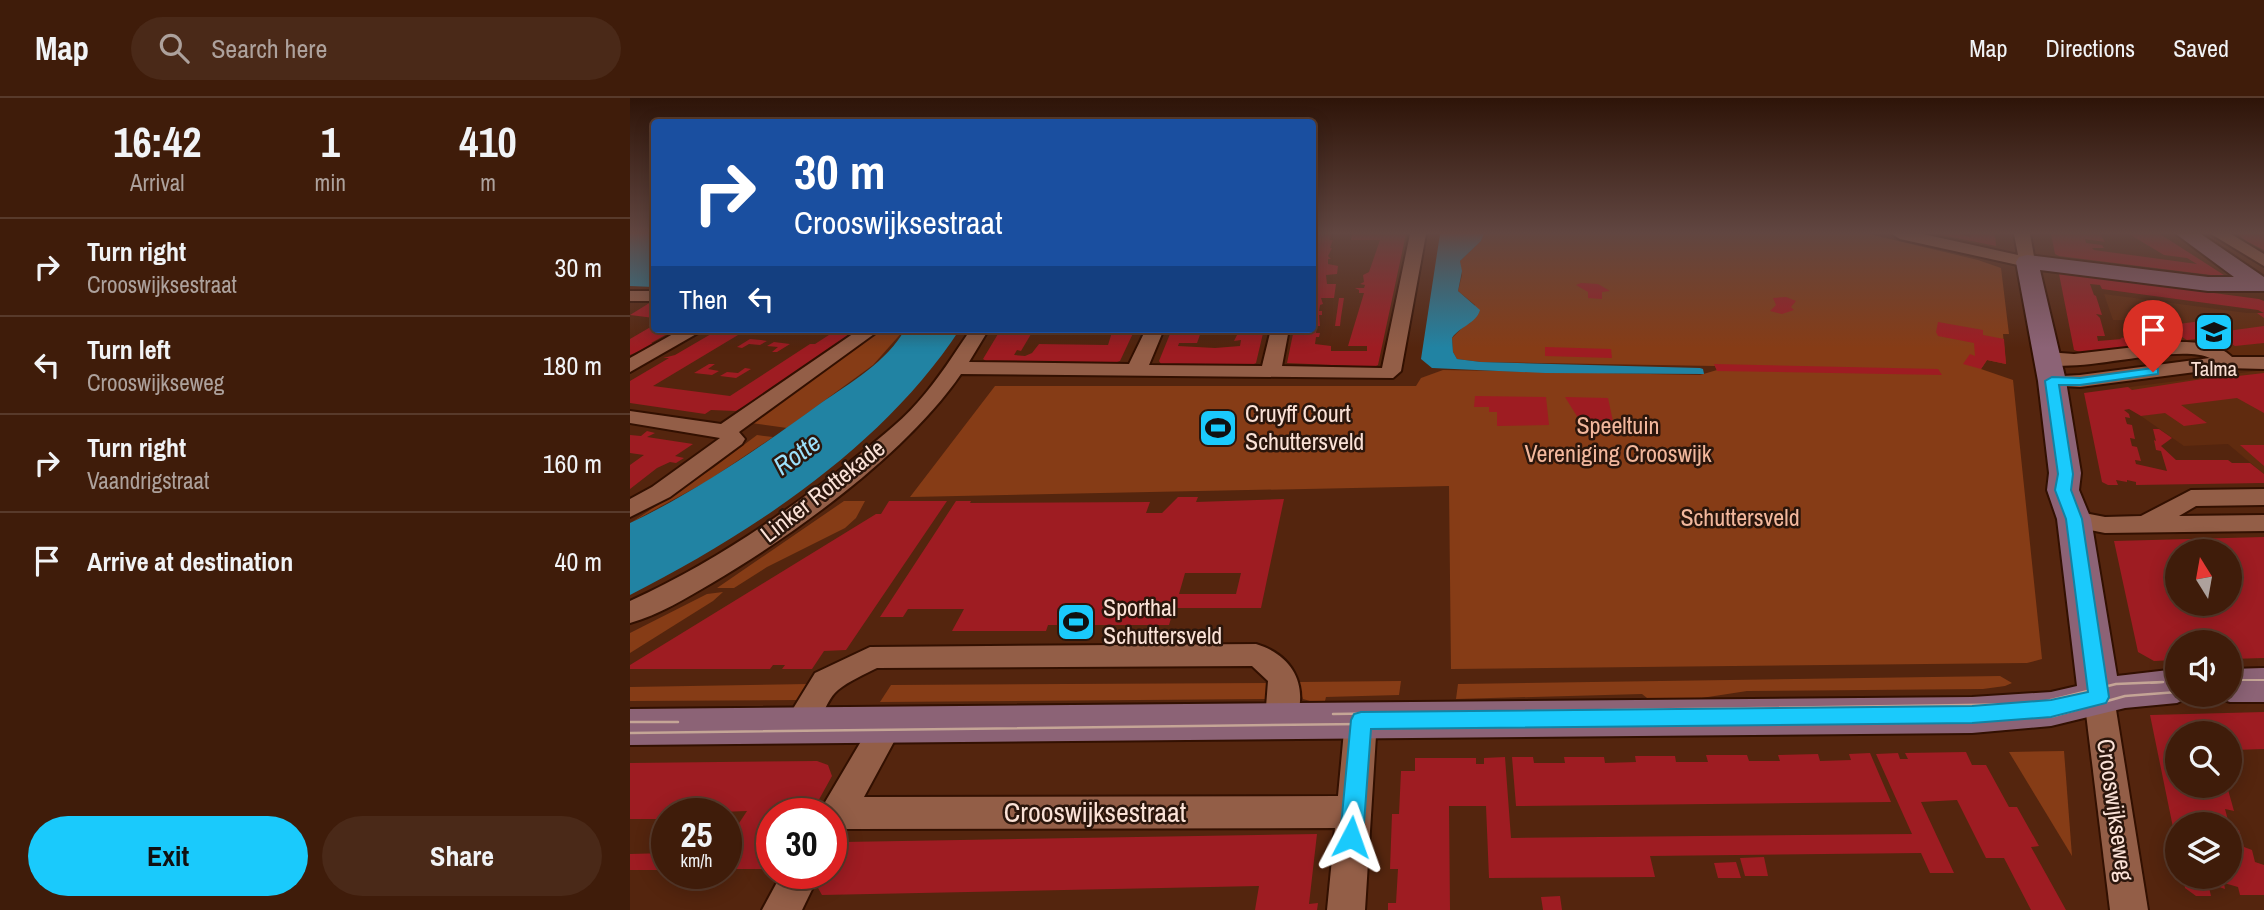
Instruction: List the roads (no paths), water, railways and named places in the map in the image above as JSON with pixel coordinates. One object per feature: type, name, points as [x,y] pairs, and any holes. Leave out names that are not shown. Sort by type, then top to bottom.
[{"type":"street","points":[[956,368],[1386,374],[1391,371],[1411,272]]},
{"type":"street","name":"Crooswijkseweg","points":[[2029,272],[2049,369],[2066,474],[2062,482],[2064,497],[2074,519],[2129,910]]},
{"type":"street","points":[[2108,272],[2208,284],[2263,279]]},
{"type":"street","points":[[630,296],[651,296]]},
{"type":"street","points":[[630,366],[689,333]]},
{"type":"street","points":[[725,431],[867,333]]},
{"type":"street","name":"Linker Rottekade","points":[[630,613],[706,576],[781,527],[836,485],[909,423],[956,368],[978,333]]},
{"type":"street","points":[[1136,371],[1153,333]]},
{"type":"street","points":[[1271,372],[1279,333]]},
{"type":"street","points":[[2049,369],[2080,382],[2227,362],[2241,365],[2264,363]]},
{"type":"street","points":[[630,417],[725,431],[734,439],[661,492],[630,509]]},
{"type":"street","points":[[2144,525],[2191,498],[2264,497]]},
{"type":"street","points":[[2074,519],[2105,525],[2264,523]]},
{"type":"street","points":[[799,725],[826,682],[870,658],[877,657],[1256,655],[1276,664],[1285,682],[1281,720]]},
{"type":"street","points":[[2242,685],[2264,685]]},
{"type":"street","points":[[630,727],[1972,715],[2051,709],[2144,687],[2165,686]]},
{"type":"street","points":[[1346,910],[1361,720]]},
{"type":"street","points":[[845,798],[887,725]]},
{"type":"street","name":"Crooswijksestraat","points":[[847,818],[1353,812]]},
{"type":"street","points":[[781,910],[793,889]]},
{"type":"water","points":[[630,272],[651,272],[651,287],[630,286]]},
{"type":"water","points":[[1434,272],[1462,272],[1458,291],[1480,310],[1475,319],[1452,338],[1453,352],[1457,359],[1481,362],[1700,368],[1704,374],[1545,373],[1432,368],[1421,359]]},
{"type":"water","name":"Rotte","points":[[903,333],[957,333],[894,411],[855,448],[813,482],[723,543],[630,595],[630,523],[728,468],[856,379],[898,341]]},
{"type":"tram line","points":[[2242,680],[2264,680]]},
{"type":"tram line","points":[[1333,714],[2035,704],[2116,684],[2163,682],[2151,683]]},
{"type":"tram line","points":[[630,733],[1361,724],[1973,721],[2054,716],[2125,696],[2165,693]]},
{"type":"tram line","points":[[630,722],[678,722]]},
{"type":"place","name":"Talma","points":[[2214,332]]},
{"type":"place","name":"Cruyff Court Schuttersveld","points":[[1218,428]]},
{"type":"place","name":"Sporthal Schuttersveld","points":[[1076,622]]},
{"type":"park label","name":"Speeltuin Vereniging Crooswijk","points":[[1618,440]]},
{"type":"park label","name":"Schuttersveld","points":[[1740,518]]}]
